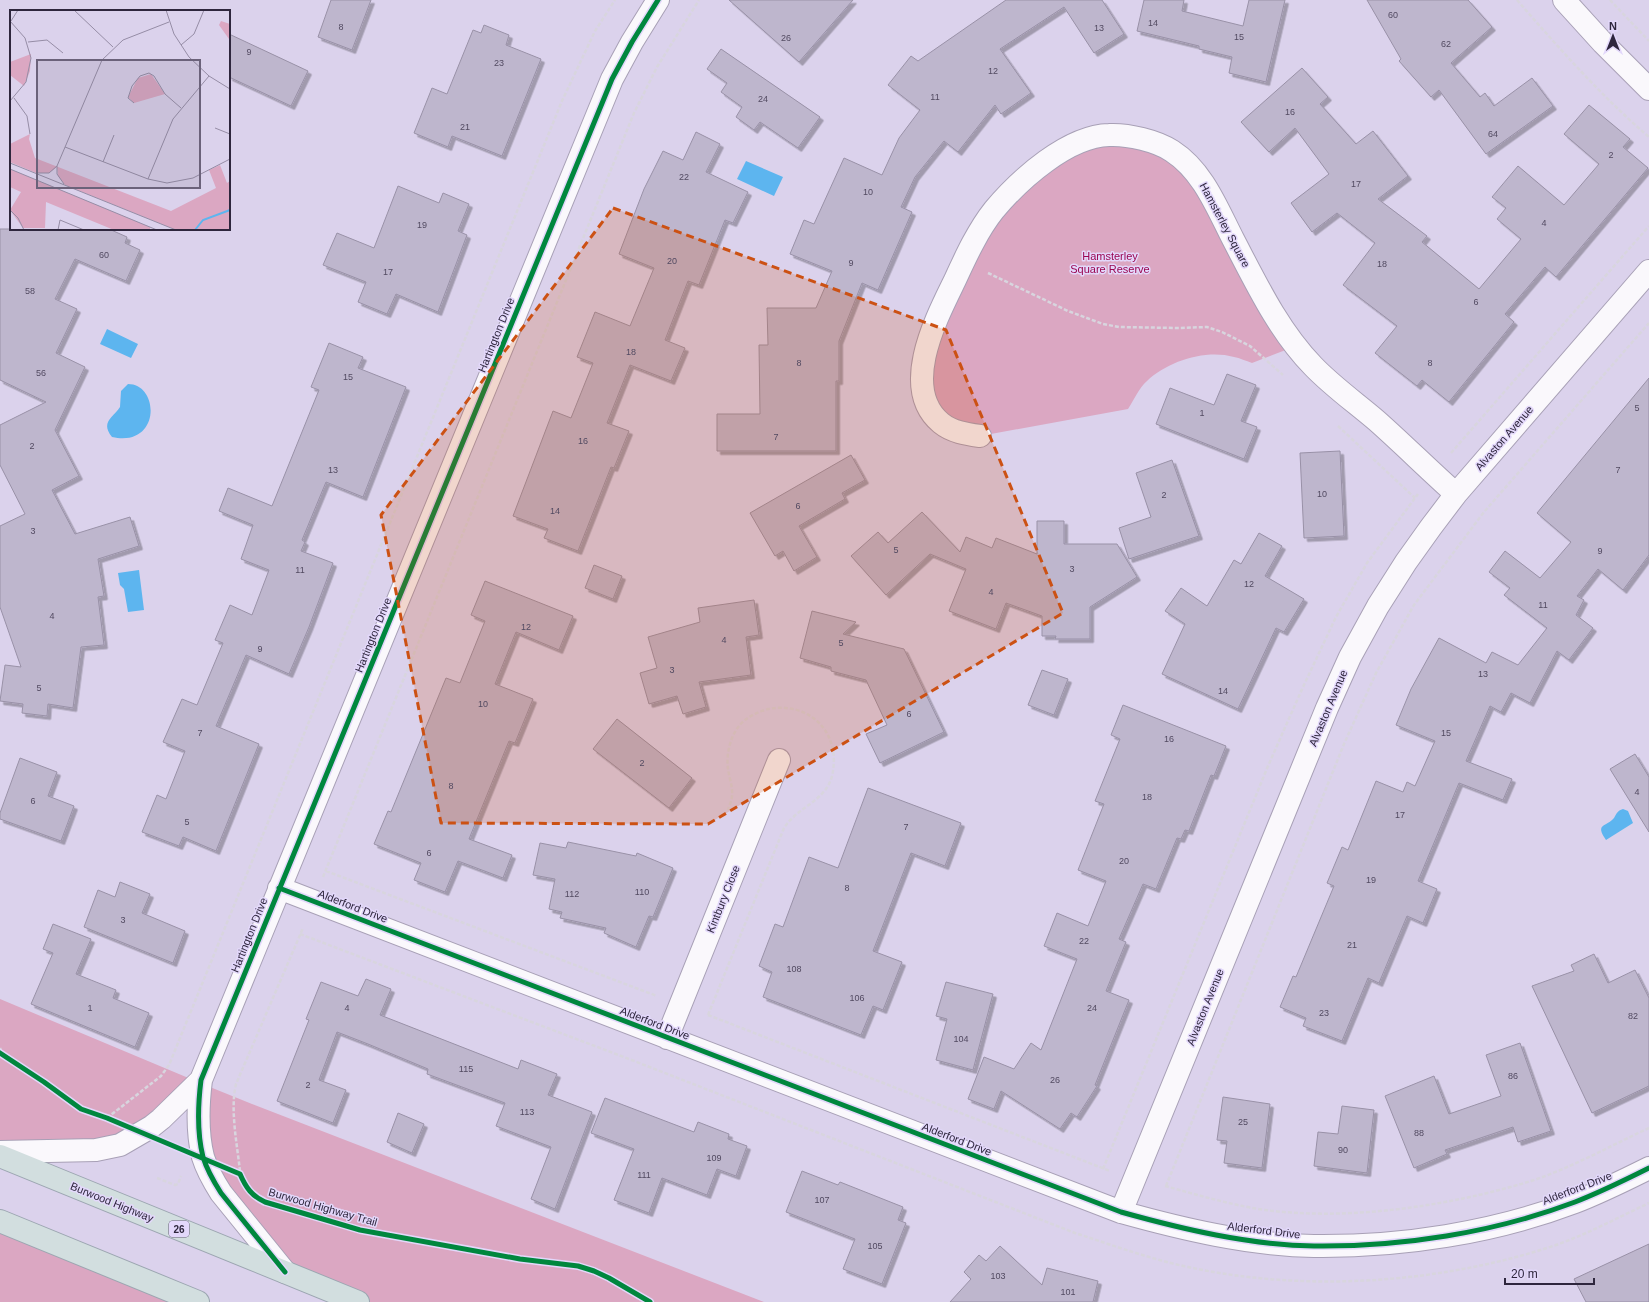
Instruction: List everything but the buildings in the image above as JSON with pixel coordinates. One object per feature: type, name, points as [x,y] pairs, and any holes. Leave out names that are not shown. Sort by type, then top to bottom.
[{"type":"highway","name":"Burwood Highway","points":[[0,1156],[358,1302]]},
{"type":"highway","points":[[0,1221],[198,1302]]},
{"type":"street","name":"Hartington Drive","points":[[285,1272],[221,1193],[213,1180],[204,1158],[201,1145],[199,1118],[201,1080],[612,79],[632,42],[658,0]]},
{"type":"street","points":[[1564,0],[1603,43],[1649,89]]},
{"type":"street","name":"Hamsterley Square","points":[[980,436],[956,432],[940,422],[929,409],[923,393],[922,374],[925,352],[931,329],[964,262],[993,212],[1017,186],[1064,150],[1087,139],[1110,135],[1155,142],[1173,151],[1200,178],[1210,194],[1265,299],[1296,346],[1313,367],[1379,423],[1456,494]]},
{"type":"street","name":"Alvaston Avenue","points":[[1121,1212],[1327,708],[1350,657],[1378,606],[1406,562],[1456,494],[1649,271]]},
{"type":"street","name":"Kintbury Close","points":[[667,1038],[779,760]]},
{"type":"street","name":"Alderford Drive","points":[[279,888],[1121,1212],[1194,1231],[1277,1243],[1313,1246],[1397,1242],[1437,1237],[1525,1218],[1581,1200],[1649,1168]]},
{"type":"street","name":"Hartington Drive","points":[[0,1152],[96,1150],[120,1145],[161,1119],[201,1080]]},
{"type":"path","points":[[107,1118],[160,1076],[169,1065],[562,101],[595,31],[615,0]]},
{"type":"path","points":[[323,878],[634,113],[657,66],[698,0]]},
{"type":"path","points":[[1517,0],[1570,61],[1625,116],[1649,137]]},
{"type":"path","points":[[1610,0],[1649,41]]},
{"type":"path","points":[[1447,458],[1649,226]]},
{"type":"path","points":[[964,262],[1068,311],[1102,324],[1119,327],[1207,327],[1222,332],[1250,346],[1284,376]]},
{"type":"path","points":[[1649,323],[1484,512],[1414,605],[1400,628],[1376,673],[1344,744],[1166,1186],[1241,1206],[1272,1210],[1327,1213],[1405,1208],[1441,1203],[1532,1180],[1573,1164],[1649,1128]]},
{"type":"path","points":[[1336,424],[1415,498]]},
{"type":"path","points":[[326,871],[654,995]]},
{"type":"path","points":[[241,1176],[234,1094],[236,1084],[303,928]]},
{"type":"path","points":[[708,1015],[1110,1171]]},
{"type":"path","points":[[0,1048],[2,1054],[9,1059]]},
{"type":"path","points":[[100,1116],[141,1133]]},
{"type":"path","points":[[204,1158],[241,1176]]},
{"type":"path","points":[[157,1178],[175,1184],[179,1182],[182,1173]]},
{"type":"highlighted area","points":[[613,208],[946,330],[1063,613],[708,824],[441,823],[381,515]]},
{"type":"green space","name":"Hamsterley Square Reserve","points":[[1087,139],[1173,151],[1296,346],[1252,363],[1236,357],[1223,355],[1188,358],[1166,368],[1147,381],[1128,409],[980,436],[940,423],[922,374],[993,212]]},
{"type":"green space","points":[[0,999],[198,1082],[141,1133],[0,1152]]},
{"type":"green space","points":[[200,1083],[764,1302],[358,1302],[285,1272],[213,1180]]},
{"type":"green space","points":[[0,1221],[198,1302],[0,1302]]},
{"type":"water","points":[[746,161],[783,177],[774,196],[737,179]]},
{"type":"water","points":[[107,329],[138,344],[131,358],[100,344]]},
{"type":"water","points":[[128,384],[139,387],[146,394],[150,404],[150,415],[147,425],[140,433],[128,438],[112,437],[107,428],[107,424],[120,407],[121,391]]},
{"type":"water","points":[[139,570],[144,610],[128,612],[124,589],[120,585],[118,573]]},
{"type":"water","points":[[1623,809],[1628,811],[1633,823],[1606,840],[1601,828],[1614,818],[1618,811]]},
{"type":"cycle path","points":[[285,1272],[221,1193],[207,1167],[201,1148],[199,1128],[199,1099],[201,1080],[612,79],[632,42],[658,0]]},
{"type":"cycle path","points":[[279,888],[1121,1212],[1216,1235],[1265,1243],[1314,1246],[1380,1244],[1446,1236],[1479,1230],[1544,1213],[1594,1194],[1649,1168]]},
{"type":"cycle path","name":"Burwood Highway Trail","points":[[0,1053],[81,1109],[107,1118],[240,1174],[250,1191],[256,1197],[265,1202],[360,1230],[520,1259],[578,1266],[609,1278],[650,1302]]}]
